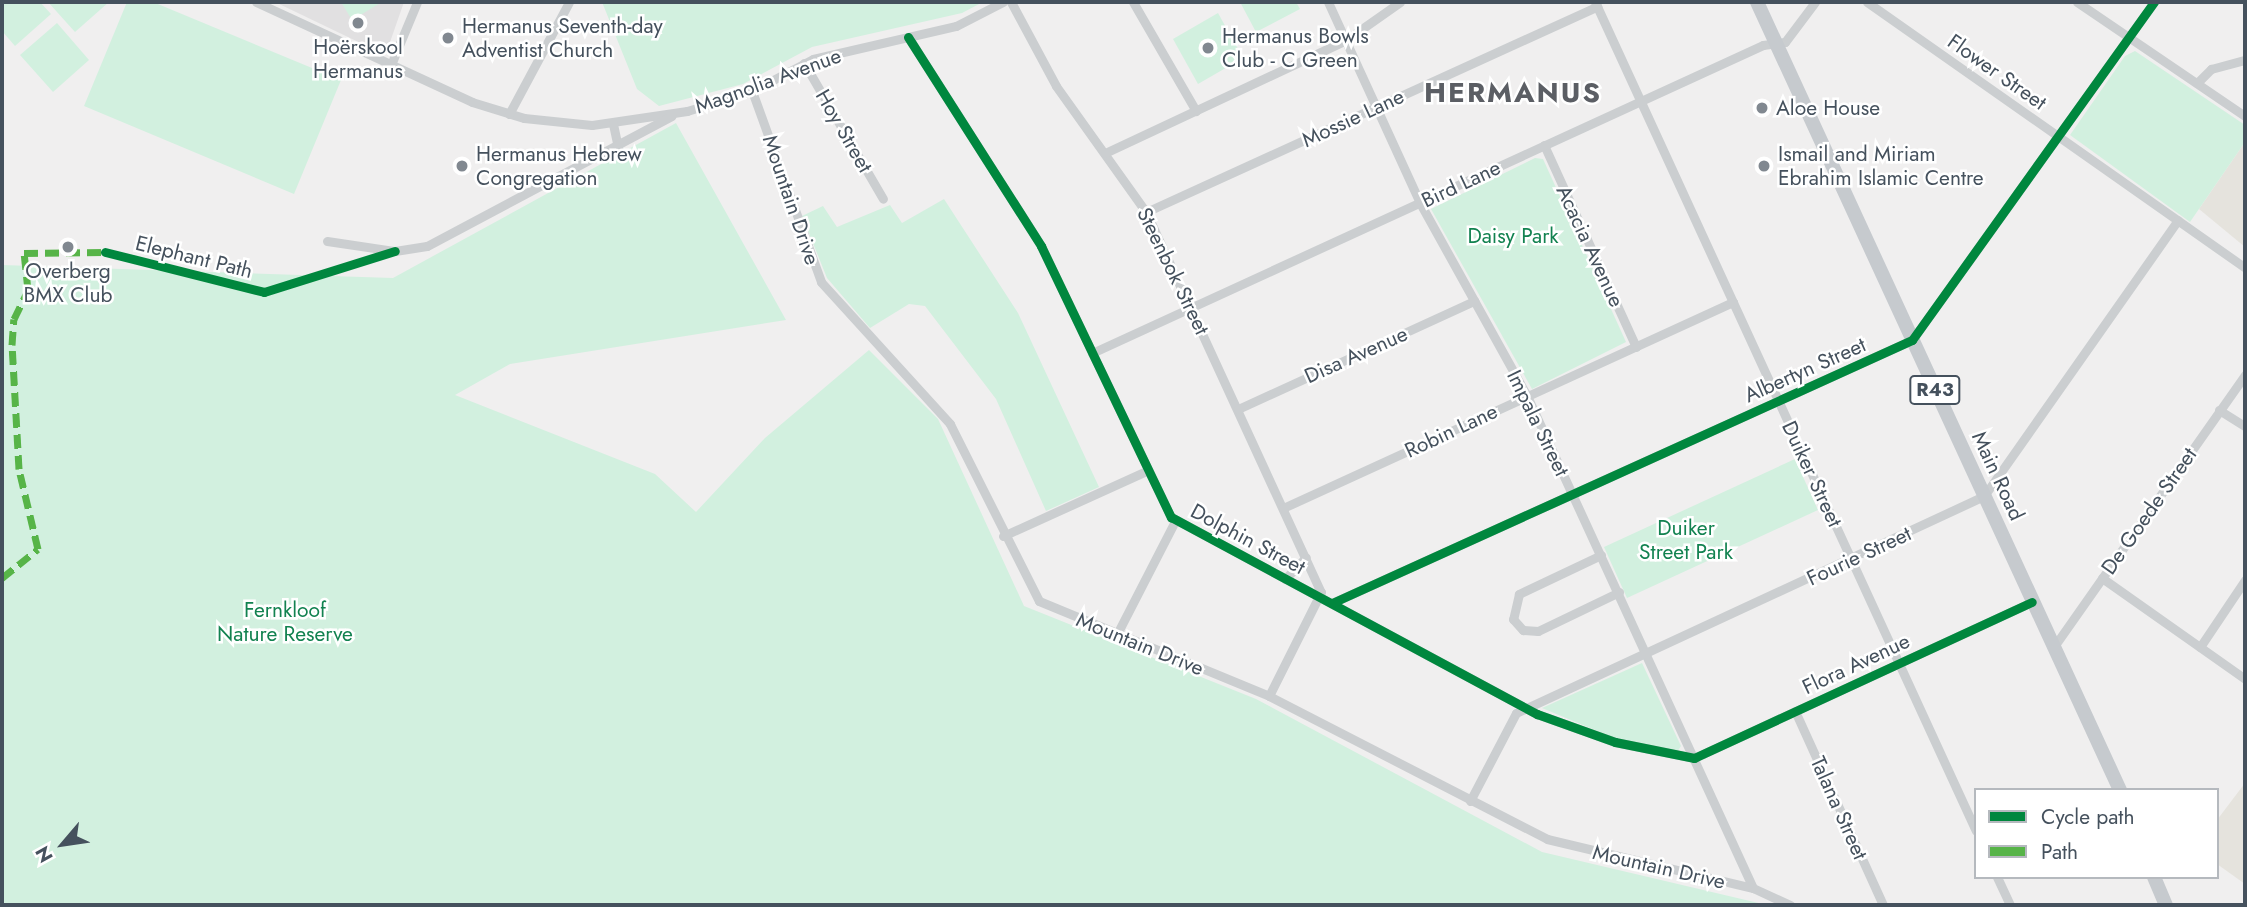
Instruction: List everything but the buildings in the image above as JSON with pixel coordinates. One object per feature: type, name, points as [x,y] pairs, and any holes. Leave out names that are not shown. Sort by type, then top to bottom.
[{"type":"main road","name":"Main Road","points":[[1756,2],[2117,786]]},
{"type":"main road","points":[[2155,879],[2166,905]]},
{"type":"main road","points":[[2163,879],[2174,905]]},
{"type":"street","name":"Magnolia Avenue","points":[[256,2],[390,67],[509,114],[612,124],[673,115],[752,91],[804,63],[956,26],[1003,2]]},
{"type":"street","points":[[390,67],[417,2]]},
{"type":"street","points":[[509,114],[569,2]]},
{"type":"street","name":"Steenbok Street","points":[[1011,2],[1056,86],[1146,212],[1306,557],[1320,597]]},
{"type":"street","points":[[1133,2],[1196,111]]},
{"type":"street","name":"Impala Street","points":[[1328,2],[1420,203],[1527,396],[1753,888]]},
{"type":"street","points":[[1105,153],[1346,40],[1400,2]]},
{"type":"street","name":"Bird Lane","points":[[1091,353],[1641,101],[1789,39],[1815,2]]},
{"type":"street","name":"Flower Street","points":[[1867,2],[2245,268]]},
{"type":"street","points":[[2077,2],[2245,116]]},
{"type":"street","name":"Albertyn Street","points":[[1332,603],[1912,340],[2154,2]]},
{"type":"street","name":"Duiker Street","points":[[1596,4],[1974,827]]},
{"type":"street","name":"Mossie Lane","points":[[1146,212],[1596,4]]},
{"type":"street","name":"Dolphin Street","points":[[908,37],[1041,247],[1146,471],[1175,522],[1526,708],[1615,742],[1694,758]]},
{"type":"street","points":[[2197,83],[2211,69],[2245,60]]},
{"type":"street","name":"Hoy Street","points":[[804,63],[883,199]]},
{"type":"street","name":"Mountain Drive","points":[[752,91],[817,275],[944,416],[1034,597],[1269,696],[1546,839],[1753,888],[1790,905]]},
{"type":"street","points":[[327,240],[396,251],[427,246],[618,148],[673,115]]},
{"type":"street","points":[[612,124],[618,148]]},
{"type":"street","name":"Acacia Avenue","points":[[1544,145],[1636,346]]},
{"type":"street","name":"Fourie Street","points":[[1470,801],[1516,713],[1984,496],[2178,220]]},
{"type":"street","name":"Disa Avenue","points":[[1238,409],[1475,301]]},
{"type":"street","name":"Robin Lane","points":[[1283,508],[1733,302]]},
{"type":"street","name":"De Goede Street","points":[[2053,648],[2245,375]]},
{"type":"street","points":[[2220,410],[2245,426]]},
{"type":"street","points":[[1003,536],[1146,471]]},
{"type":"street","points":[[1117,634],[1175,522]]},
{"type":"street","points":[[1601,555],[1519,594],[1513,619],[1523,630],[1538,631],[1619,592]]},
{"type":"street","points":[[1285,579],[1306,557]]},
{"type":"street","points":[[2102,578],[2245,679]]},
{"type":"street","points":[[2200,647],[2245,580]]},
{"type":"street","points":[[1269,696],[1320,597]]},
{"type":"street","name":"Flora Avenue","points":[[1694,758],[2032,602]]},
{"type":"street","name":"Talana Street","points":[[1795,711],[1882,905]]},
{"type":"street","points":[[1998,879],[2010,905]]},
{"type":"shaded area","name":"Hoërskool Hermanus","points":[[275,2],[404,2],[389,45],[375,50]]},
{"type":"shaded area","points":[[2245,142],[2245,247],[2199,209]]},
{"type":"shaded area","points":[[2245,783],[2245,884],[2219,865],[2219,817]]},
{"type":"green space","points":[[2,2],[40,2],[51,14],[15,46],[2,31]]},
{"type":"green space","points":[[48,2],[109,2],[75,32]]},
{"type":"green space","points":[[127,2],[153,2],[341,80],[294,194],[84,106]]},
{"type":"green space","points":[[341,2],[382,2],[352,20]]},
{"type":"green space","points":[[602,2],[983,2],[962,13],[812,47],[743,84],[659,106],[637,89]]},
{"type":"green space","points":[[1240,2],[1296,2],[1300,9],[1256,32]]},
{"type":"green space","name":"Hermanus Bowls Club - C Green","points":[[1218,13],[1243,58],[1198,84],[1173,39]]},
{"type":"green space","points":[[57,23],[89,60],[53,92],[20,55]]},
{"type":"green space","points":[[2135,51],[2245,125],[2245,142],[2190,222],[2070,135],[2125,56]]},
{"type":"green space","name":"Fernkloof Nature Reserve","points":[[676,123],[786,320],[510,364],[455,395],[655,474],[696,512],[765,438],[869,350],[938,419],[1024,606],[1256,699],[1542,852],[1767,905],[2,905],[2,265],[393,278]]},
{"type":"green space","name":"Daisy Park","points":[[1535,158],[1543,159],[1626,342],[1532,389],[1431,209]]},
{"type":"green space","points":[[944,199],[1018,313],[1099,487],[1046,511],[996,399],[925,306],[909,304],[870,328],[827,278],[802,216],[823,206],[837,227],[890,205],[902,223]]},
{"type":"green space","name":"Duiker Street Park","points":[[1795,459],[1818,510],[1627,598],[1604,547]]},
{"type":"green space","points":[[1642,663],[1681,746],[1677,752],[1614,738],[1542,708]]},
{"type":"marked path","points":[[2,578],[38,549],[19,469],[12,345],[14,319],[28,290],[24,253],[105,252]]},
{"type":"cycle path","points":[[1332,603],[1912,340],[2154,2]]},
{"type":"cycle path","points":[[908,37],[1041,246],[1171,517],[1537,714],[1615,742],[1694,758],[2032,602]]},
{"type":"cycle path","name":"Elephant Path","points":[[105,252],[264,292],[395,251]]},
{"type":"place","name":"Hoërskool Hermanus","points":[[358,23]]},
{"type":"place","name":"Hermanus Seventh-day Adventist Church","points":[[448,38]]},
{"type":"place","name":"Hermanus Bowls Club - C Green","points":[[1208,48]]},
{"type":"place","name":"Aloe House","points":[[1762,108]]},
{"type":"place","name":"Hermanus Hebrew Congregation","points":[[462,166]]},
{"type":"place","name":"Ismail and Miriam Ebrahim Islamic Centre","points":[[1764,166]]},
{"type":"place","name":"Overberg BMX Club","points":[[68,247]]},
{"type":"district","name":"HERMANUS","points":[[1513,93]]}]
